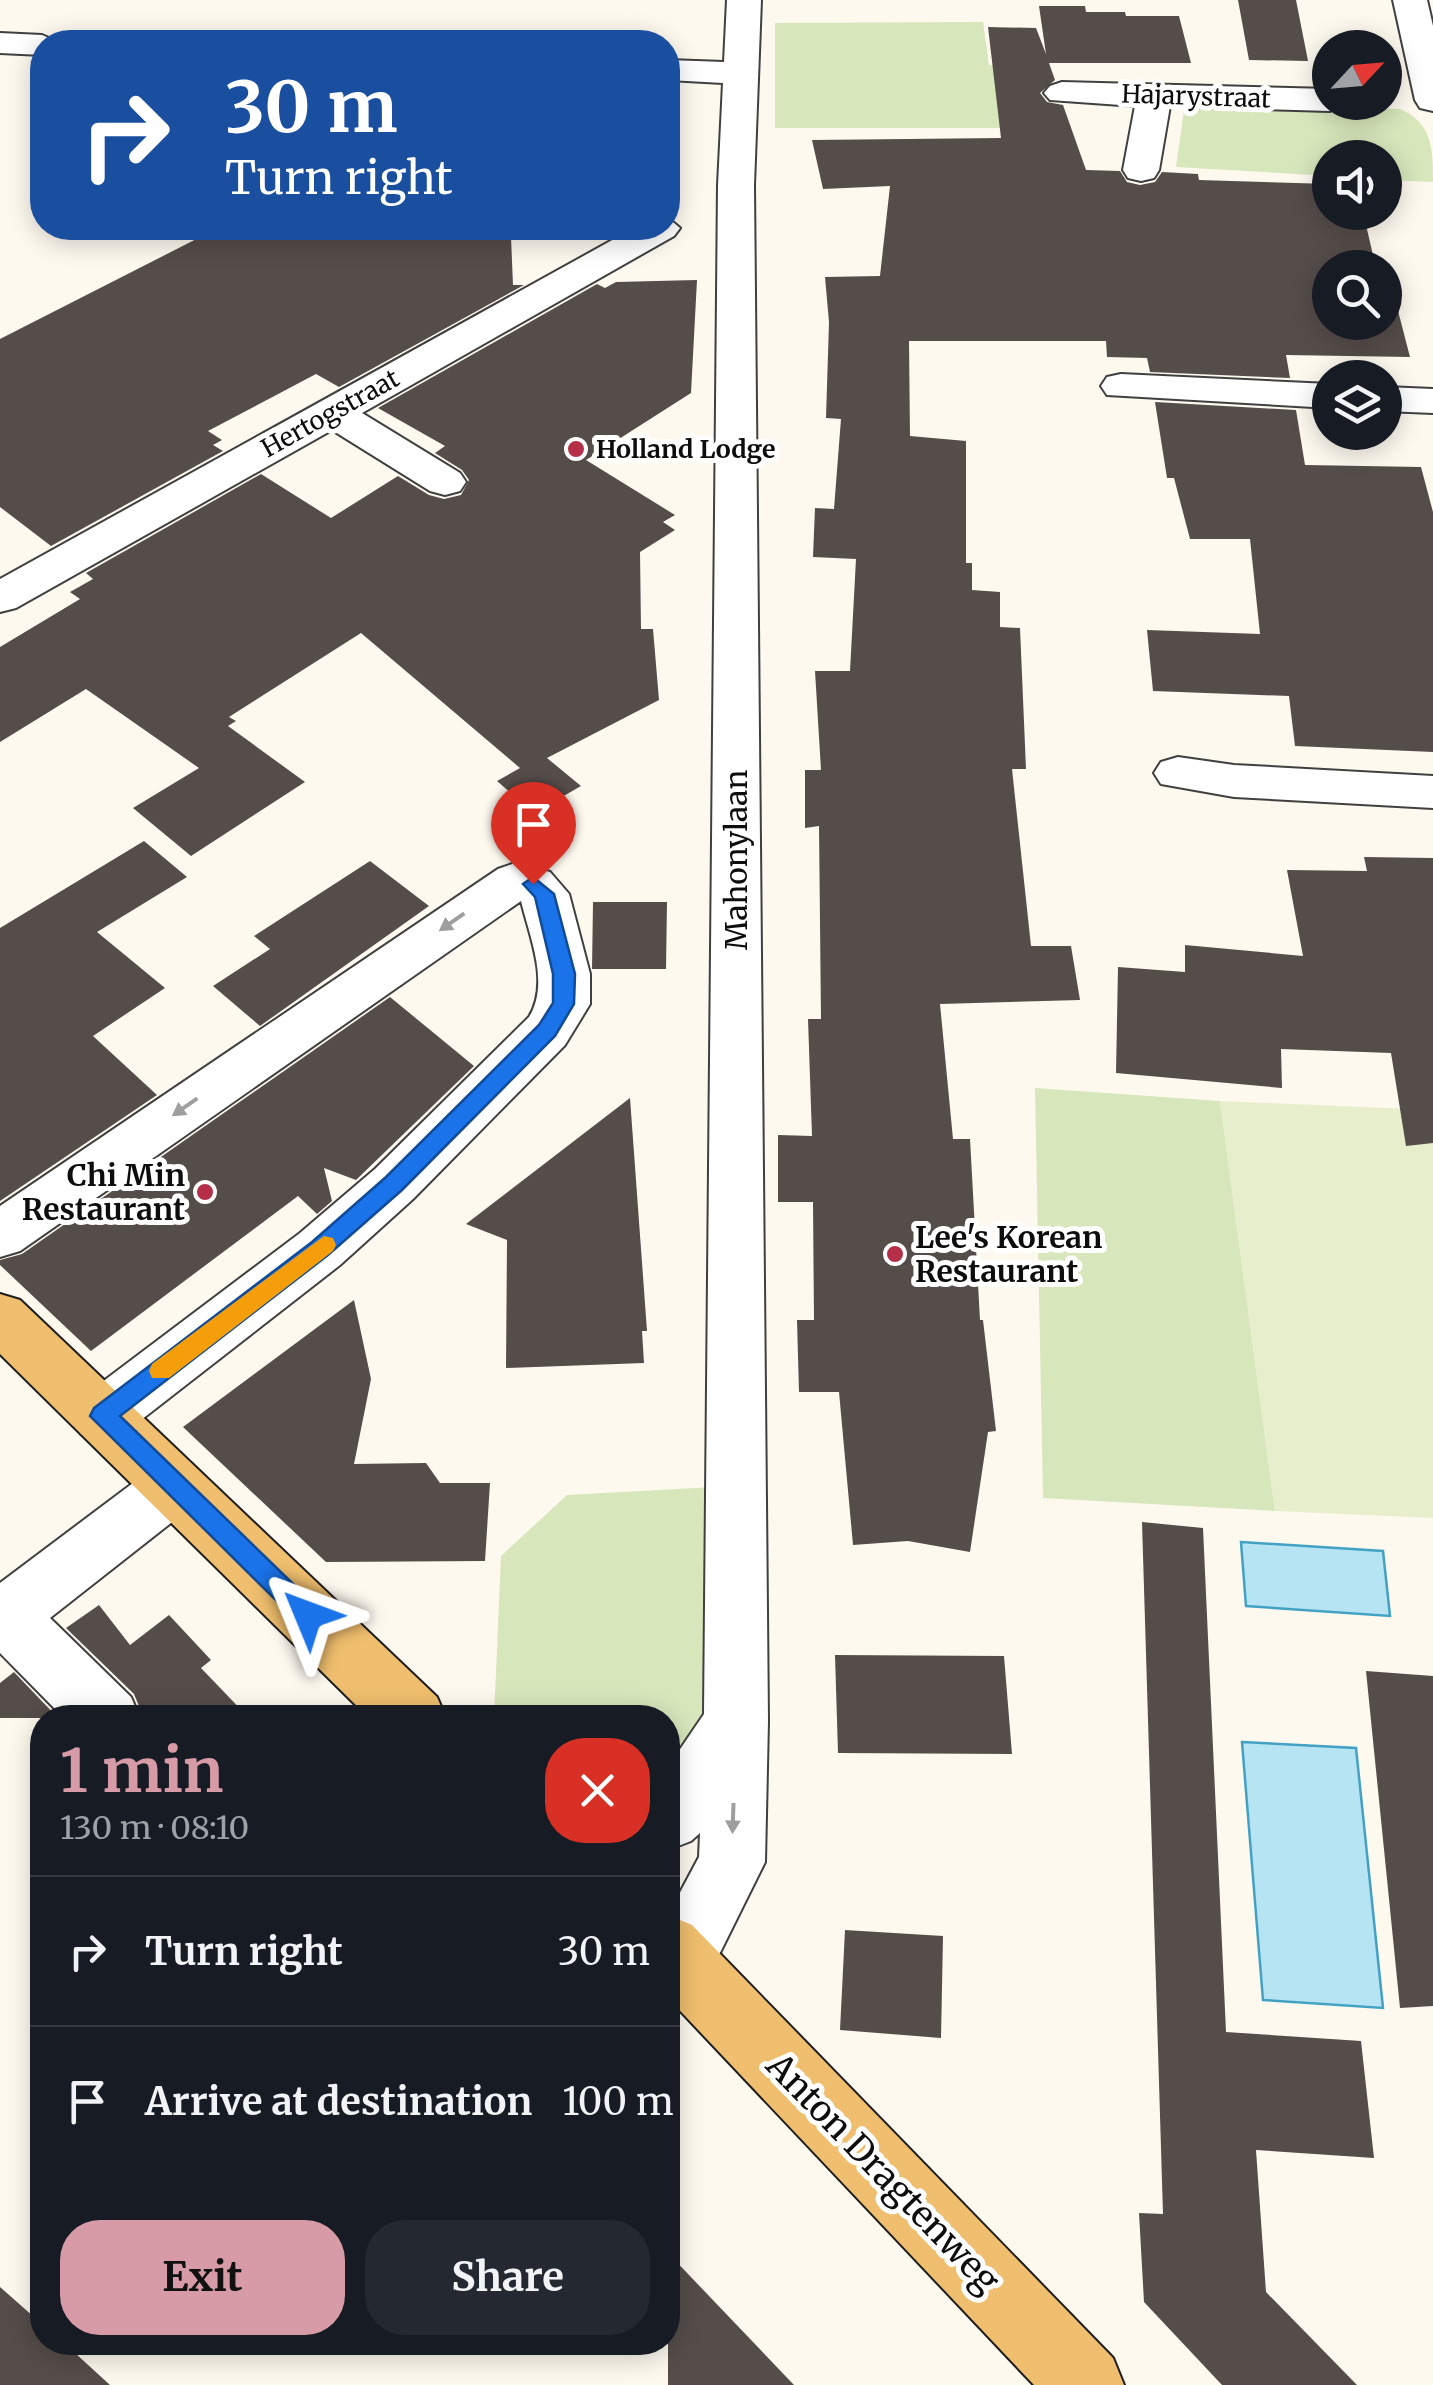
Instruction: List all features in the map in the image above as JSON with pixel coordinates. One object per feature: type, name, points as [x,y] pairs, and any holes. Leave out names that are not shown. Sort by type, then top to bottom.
[{"type":"main road","points":[[0,1317],[401,1705]]},
{"type":"main road","name":"Anton Dragtenweg","points":[[680,1960],[1086,2385]]},
{"type":"street","name":"Mahonylaan","points":[[680,1944],[732,1862],[736,1720],[690,211],[743,73],[744,0]]},
{"type":"street","points":[[1410,0],[1422,102]]},
{"type":"street","points":[[0,43],[30,44]]},
{"type":"street","points":[[680,70],[743,73]]},
{"type":"street","name":"Hajarystraat","points":[[1062,93],[1312,99]]},
{"type":"street","points":[[1141,170],[1150,146],[1149,116],[1155,95]]},
{"type":"street","name":"Hertogstraat","points":[[0,598],[638,240]]},
{"type":"street","points":[[1121,386],[1312,395]]},
{"type":"street","points":[[1402,399],[1433,401]]},
{"type":"street","points":[[332,412],[445,482]]},
{"type":"street","points":[[1178,773],[1433,792]]},
{"type":"street","points":[[0,1235],[515,881],[533,884],[544,894],[564,974],[564,1004],[547,1030],[394,1184],[320,1249],[102,1416]]},
{"type":"street","points":[[94,1705],[3,1618],[174,1486]]},
{"type":"street","points":[[680,1807],[736,1720]]},
{"type":"green space","points":[[983,22],[989,65],[1025,65],[1039,128],[775,128],[775,23]]},
{"type":"green space","points":[[1185,103],[1312,107],[1312,120],[1402,120],[1402,110],[1419,122],[1429,139],[1433,182],[1402,181],[1402,140],[1312,140],[1312,175],[1176,167]]},
{"type":"green space","points":[[1035,1088],[1220,1101],[1275,1511],[1043,1498]]},
{"type":"green space","points":[[1220,1101],[1433,1110],[1433,1518],[1275,1511]]},
{"type":"green space","points":[[715,1487],[719,1670],[693,1758],[680,1774],[680,1705],[495,1705],[501,1556],[567,1495]]},
{"type":"water","points":[[1241,1542],[1383,1551],[1390,1616],[1246,1606]]},
{"type":"water","points":[[1242,1742],[1356,1748],[1383,2008],[1263,2000]]},
{"type":"building","points":[[1238,0],[1296,0],[1308,61],[1249,60]]},
{"type":"building","points":[[1039,6],[1085,6],[1086,12],[1125,12],[1126,16],[1179,16],[1191,63],[1049,63],[1055,80],[1040,93],[1047,102],[1063,105],[1086,170],[1120,171],[1127,182],[1140,185],[1155,182],[1162,172],[1198,174],[1199,180],[1312,183],[1312,230],[1367,230],[1372,250],[1312,250],[1312,340],[1402,340],[1402,326],[1410,357],[1286,355],[1290,378],[1150,372],[1147,358],[1107,357],[1106,341],[909,341],[910,436],[966,441],[966,563],[972,563],[972,590],[1000,592],[1000,627],[1020,628],[1026,769],[1012,769],[1031,946],[1071,946],[1080,1000],[940,1004],[953,1139],[970,1139],[980,1320],[996,1431],[988,1432],[970,1552],[908,1541],[853,1545],[839,1392],[799,1392],[797,1320],[814,1320],[813,1202],[778,1202],[778,1135],[812,1136],[808,1019],[821,1019],[819,826],[805,828],[805,770],[821,770],[815,671],[850,671],[856,559],[813,557],[815,508],[834,509],[841,419],[826,418],[829,322],[825,277],[880,276],[890,186],[823,189],[812,140],[1001,138],[988,27],[1036,28],[1046,54]]},
{"type":"building","points":[[194,240],[511,240],[513,285],[524,285],[339,387],[316,374],[208,431],[222,440],[213,445],[223,451],[51,546],[0,507],[0,339]]},
{"type":"building","points":[[697,280],[691,393],[586,460],[675,515],[663,522],[675,530],[640,552],[641,629],[653,629],[659,700],[547,758],[581,786],[534,813],[497,781],[520,768],[361,633],[229,717],[236,721],[228,726],[305,782],[191,856],[133,808],[199,768],[86,689],[0,742],[0,647],[80,599],[70,592],[93,579],[86,573],[261,474],[331,518],[398,476],[429,495],[444,499],[461,495],[469,480],[462,470],[435,453],[445,446],[378,408],[597,284],[605,288],[616,282]]},
{"type":"building","points":[[1155,402],[1296,410],[1305,465],[1421,467],[1433,512],[1433,752],[1295,746],[1289,696],[1153,691],[1147,630],[1260,634],[1250,539],[1190,539],[1174,478],[1167,478]]},
{"type":"building","points":[[144,841],[187,877],[97,932],[165,988],[93,1036],[157,1095],[0,1201],[0,928]]},
{"type":"building","points":[[1364,857],[1433,858],[1433,1143],[1406,1146],[1391,1053],[1281,1049],[1282,1088],[1116,1073],[1118,967],[1185,972],[1185,945],[1303,956],[1287,870],[1367,871]]},
{"type":"building","points":[[370,861],[429,906],[260,1026],[213,986],[270,949],[254,936]]},
{"type":"building","points":[[593,902],[667,902],[666,969],[592,969]]},
{"type":"building","name":"Chi Min Restaurant","points":[[390,997],[474,1066],[356,1180],[324,1168],[332,1201],[317,1214],[298,1196],[91,1351],[0,1265],[0,1260],[22,1254]]},
{"type":"building","points":[[630,1098],[647,1331],[642,1331],[644,1363],[506,1368],[507,1240],[466,1224]]},
{"type":"building","points":[[354,1300],[371,1379],[354,1464],[426,1463],[440,1483],[490,1483],[485,1561],[326,1562],[183,1427]]},
{"type":"building","points":[[1142,1522],[1203,1528],[1226,2032],[1361,2041],[1374,2158],[1256,2150],[1266,2292],[1357,2385],[1222,2385],[1144,2302],[1139,2213],[1163,2214]]},
{"type":"building","points":[[99,1605],[130,1645],[169,1615],[211,1660],[201,1668],[237,1705],[139,1705],[134,1694],[66,1628]]},
{"type":"building","points":[[835,1655],[1004,1656],[1012,1754],[838,1753]]},
{"type":"building","points":[[1366,1671],[1433,1676],[1433,2006],[1400,2008]]},
{"type":"building","points":[[14,1672],[46,1705],[30,1705],[30,1718],[0,1718],[0,1683]]},
{"type":"building","points":[[845,1930],[943,1936],[941,2038],[840,2030]]},
{"type":"building","points":[[680,2266],[794,2385],[668,2385],[668,2355],[680,2355]]},
{"type":"building","points":[[0,2287],[30,2313],[30,2355],[77,2355],[110,2385],[0,2385]]},
{"type":"slow traffic","points":[[161,1371],[324,1245]]},
{"type":"place","name":"Holland Lodge","points":[[576,449]]},
{"type":"place","name":"Chi Min Restaurant","points":[[205,1192]]},
{"type":"place","name":"Lee's Korean Restaurant","points":[[895,1254]]},
{"type":"route","points":[[308,1615],[102,1416],[320,1249],[394,1184],[547,1030],[564,1004],[564,974],[544,894],[533,884]]}]
